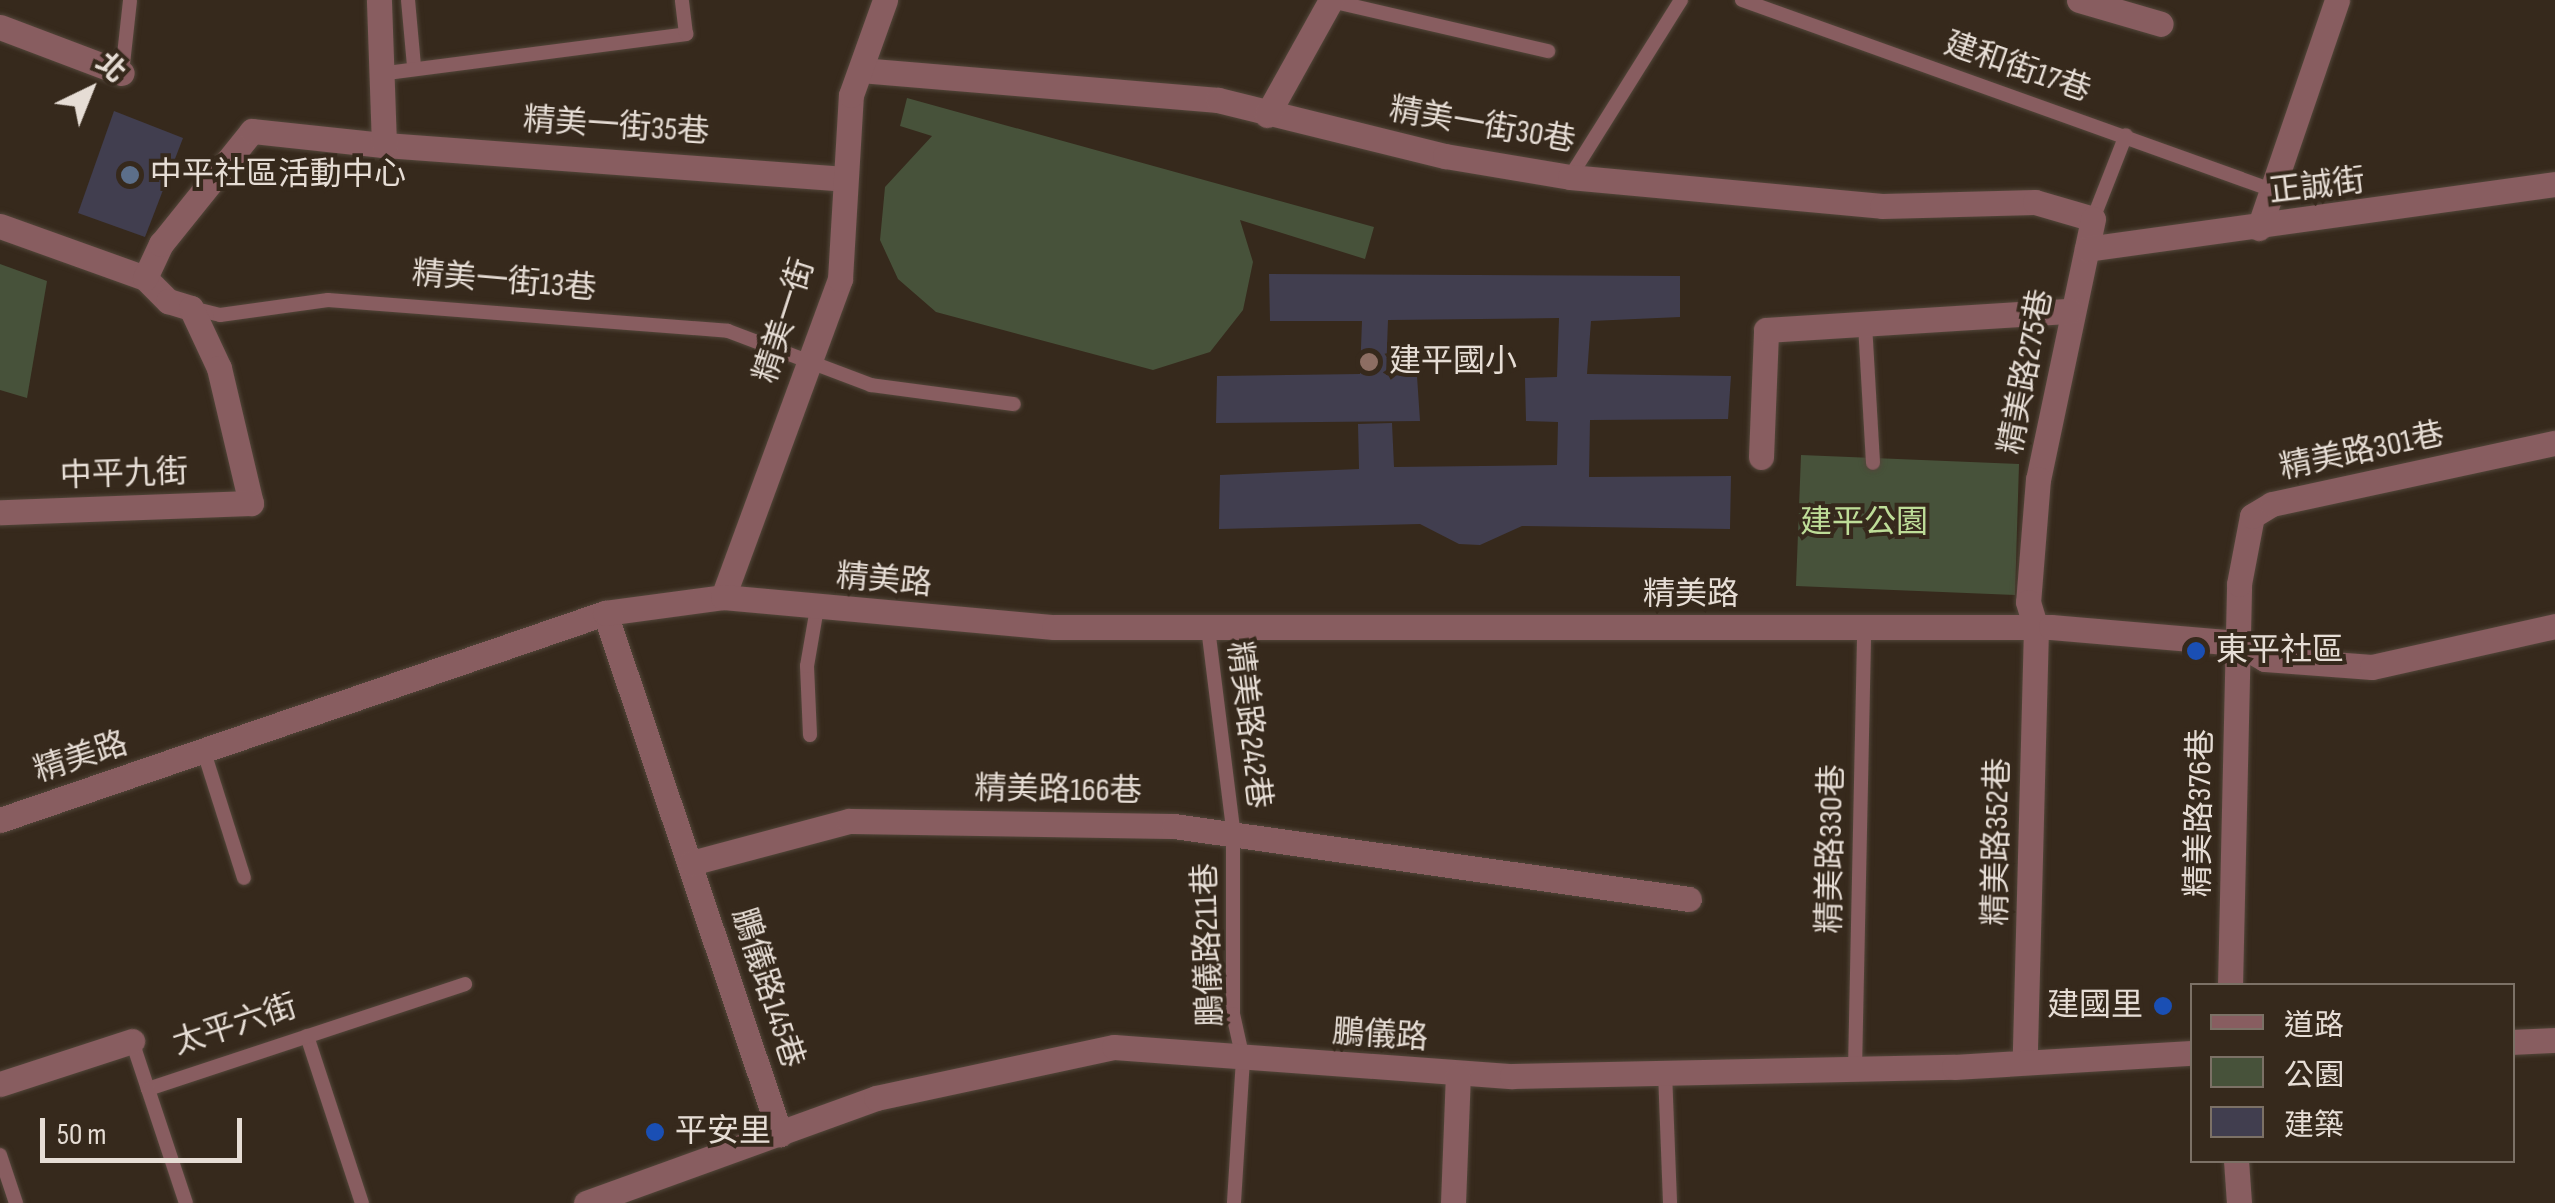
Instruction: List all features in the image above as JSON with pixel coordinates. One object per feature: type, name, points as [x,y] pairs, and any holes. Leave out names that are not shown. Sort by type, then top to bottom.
[{"type":"street","points":[[379,0],[387,73],[384,145]]},
{"type":"street","name":"精美一街","points":[[723,597],[840,279],[843,179],[861,70],[885,0]]},
{"type":"street","points":[[1268,115],[1331,0]]},
{"type":"street","points":[[2079,0],[2161,24]]},
{"type":"street","points":[[2259,228],[2337,0]]},
{"type":"street","points":[[0,27],[122,73]]},
{"type":"street","name":"精美一街30巷","points":[[861,70],[1218,100],[1268,115],[1570,177],[1882,206],[2035,202],[2093,219]]},
{"type":"street","name":"精美一街35巷","points":[[145,278],[161,244],[252,131],[384,145],[843,179]]},
{"type":"street","name":"正誠街","points":[[2087,249],[2555,184]]},
{"type":"street","name":"精美路275巷","points":[[2036,628],[2028,602],[2038,479],[2070,311],[2093,219]]},
{"type":"street","name":"精美一街13巷","points":[[0,226],[145,278],[191,308]]},
{"type":"street","name":"中平九街","points":[[0,512],[252,503],[219,368],[191,308]]},
{"type":"street","points":[[1761,457],[1766,330],[2070,311]]},
{"type":"street","name":"精美路301巷","points":[[2238,642],[2252,516],[2272,504],[2555,443]]},
{"type":"street","name":"精美路","points":[[0,820],[606,613],[723,597],[1054,627],[2036,628],[2238,642],[2265,660],[2372,667],[2555,626]]},
{"type":"street","points":[[606,613],[691,863]]},
{"type":"street","name":"精美路352巷","points":[[2026,1058],[2036,628]]},
{"type":"street","name":"精美路376巷","points":[[2230,983],[2238,642]]},
{"type":"street","name":"精美路166巷","points":[[691,863],[849,821],[1234,829],[1688,899]]},
{"type":"street","name":"鵬儀路145巷","points":[[691,863],[780,1134]]},
{"type":"street","points":[[2515,1042],[2555,1040]]},
{"type":"street","name":"太平六街","points":[[0,1084],[132,1041]]},
{"type":"street","name":"鵬儀路","points":[[586,1203],[876,1098],[1114,1047],[1458,1075],[1856,1069],[2190,1053]]},
{"type":"street","points":[[1453,1203],[1458,1075]]},
{"type":"street","points":[[2236,1163],[2239,1203]]},
{"type":"lane","points":[[122,73],[130,0]]},
{"type":"lane","points":[[408,0],[414,66]]},
{"type":"lane","points":[[387,73],[414,66],[686,34],[682,0]]},
{"type":"lane","points":[[1331,0],[1548,51]]},
{"type":"lane","points":[[1570,177],[1681,0]]},
{"type":"lane","name":"建和街17巷","points":[[1742,0],[2272,190]]},
{"type":"lane","name":"精美路275巷","points":[[2093,219],[2126,136]]},
{"type":"lane","name":"精美一街13巷","points":[[191,308],[220,315],[328,300],[728,331],[871,386],[1014,404]]},
{"type":"lane","points":[[1865,324],[1873,464]]},
{"type":"lane","name":"精美路","points":[[810,735],[807,666],[817,608]]},
{"type":"lane","name":"精美路242巷","points":[[1208,628],[1234,829]]},
{"type":"lane","name":"精美路330巷","points":[[1856,1069],[1864,630]]},
{"type":"lane","points":[[204,752],[244,878]]},
{"type":"lane","name":"鵬儀路211巷","points":[[1234,829],[1233,1014],[1242,1059],[1234,1203]]},
{"type":"lane","name":"太平六街","points":[[132,1041],[148,1088],[465,984]]},
{"type":"lane","points":[[307,1036],[362,1203]]},
{"type":"lane","points":[[1665,1072],[1670,1203]]},
{"type":"lane","points":[[148,1088],[186,1203]]},
{"type":"lane","points":[[0,1155],[16,1203]]},
{"type":"green space","points":[[907,98],[1374,227],[1365,259],[1240,220],[1253,262],[1243,310],[1210,352],[1153,370],[936,312],[898,279],[880,240],[885,187],[932,136],[900,126]]},
{"type":"green space","points":[[0,264],[47,281],[27,398],[0,390]]},
{"type":"green space","name":"建平公園","points":[[1801,455],[2019,464],[2015,595],[1796,586]]},
{"type":"building","name":"中平社區活動中心","points":[[114,111],[183,138],[145,237],[78,213]]},
{"type":"building","points":[[1269,274],[1680,276],[1680,317],[1591,321],[1587,374],[1731,376],[1728,419],[1590,420],[1589,477],[1731,476],[1730,529],[1522,526],[1480,545],[1459,544],[1420,524],[1219,529],[1220,475],[1359,469],[1358,424],[1392,423],[1394,467],[1557,465],[1558,422],[1526,421],[1525,378],[1557,377],[1559,318],[1388,320],[1386,375],[1417,376],[1420,421],[1216,423],[1217,376],[1360,374],[1362,321],[1270,321]]},
{"type":"place","name":"中平社區活動中心","points":[[130,175]]},
{"type":"place","name":"建平國小","points":[[1369,362]]},
{"type":"place","name":"東平社區","points":[[2196,651]]},
{"type":"place","name":"建國里","points":[[2163,1006]]},
{"type":"place","name":"平安里","points":[[655,1132]]}]
